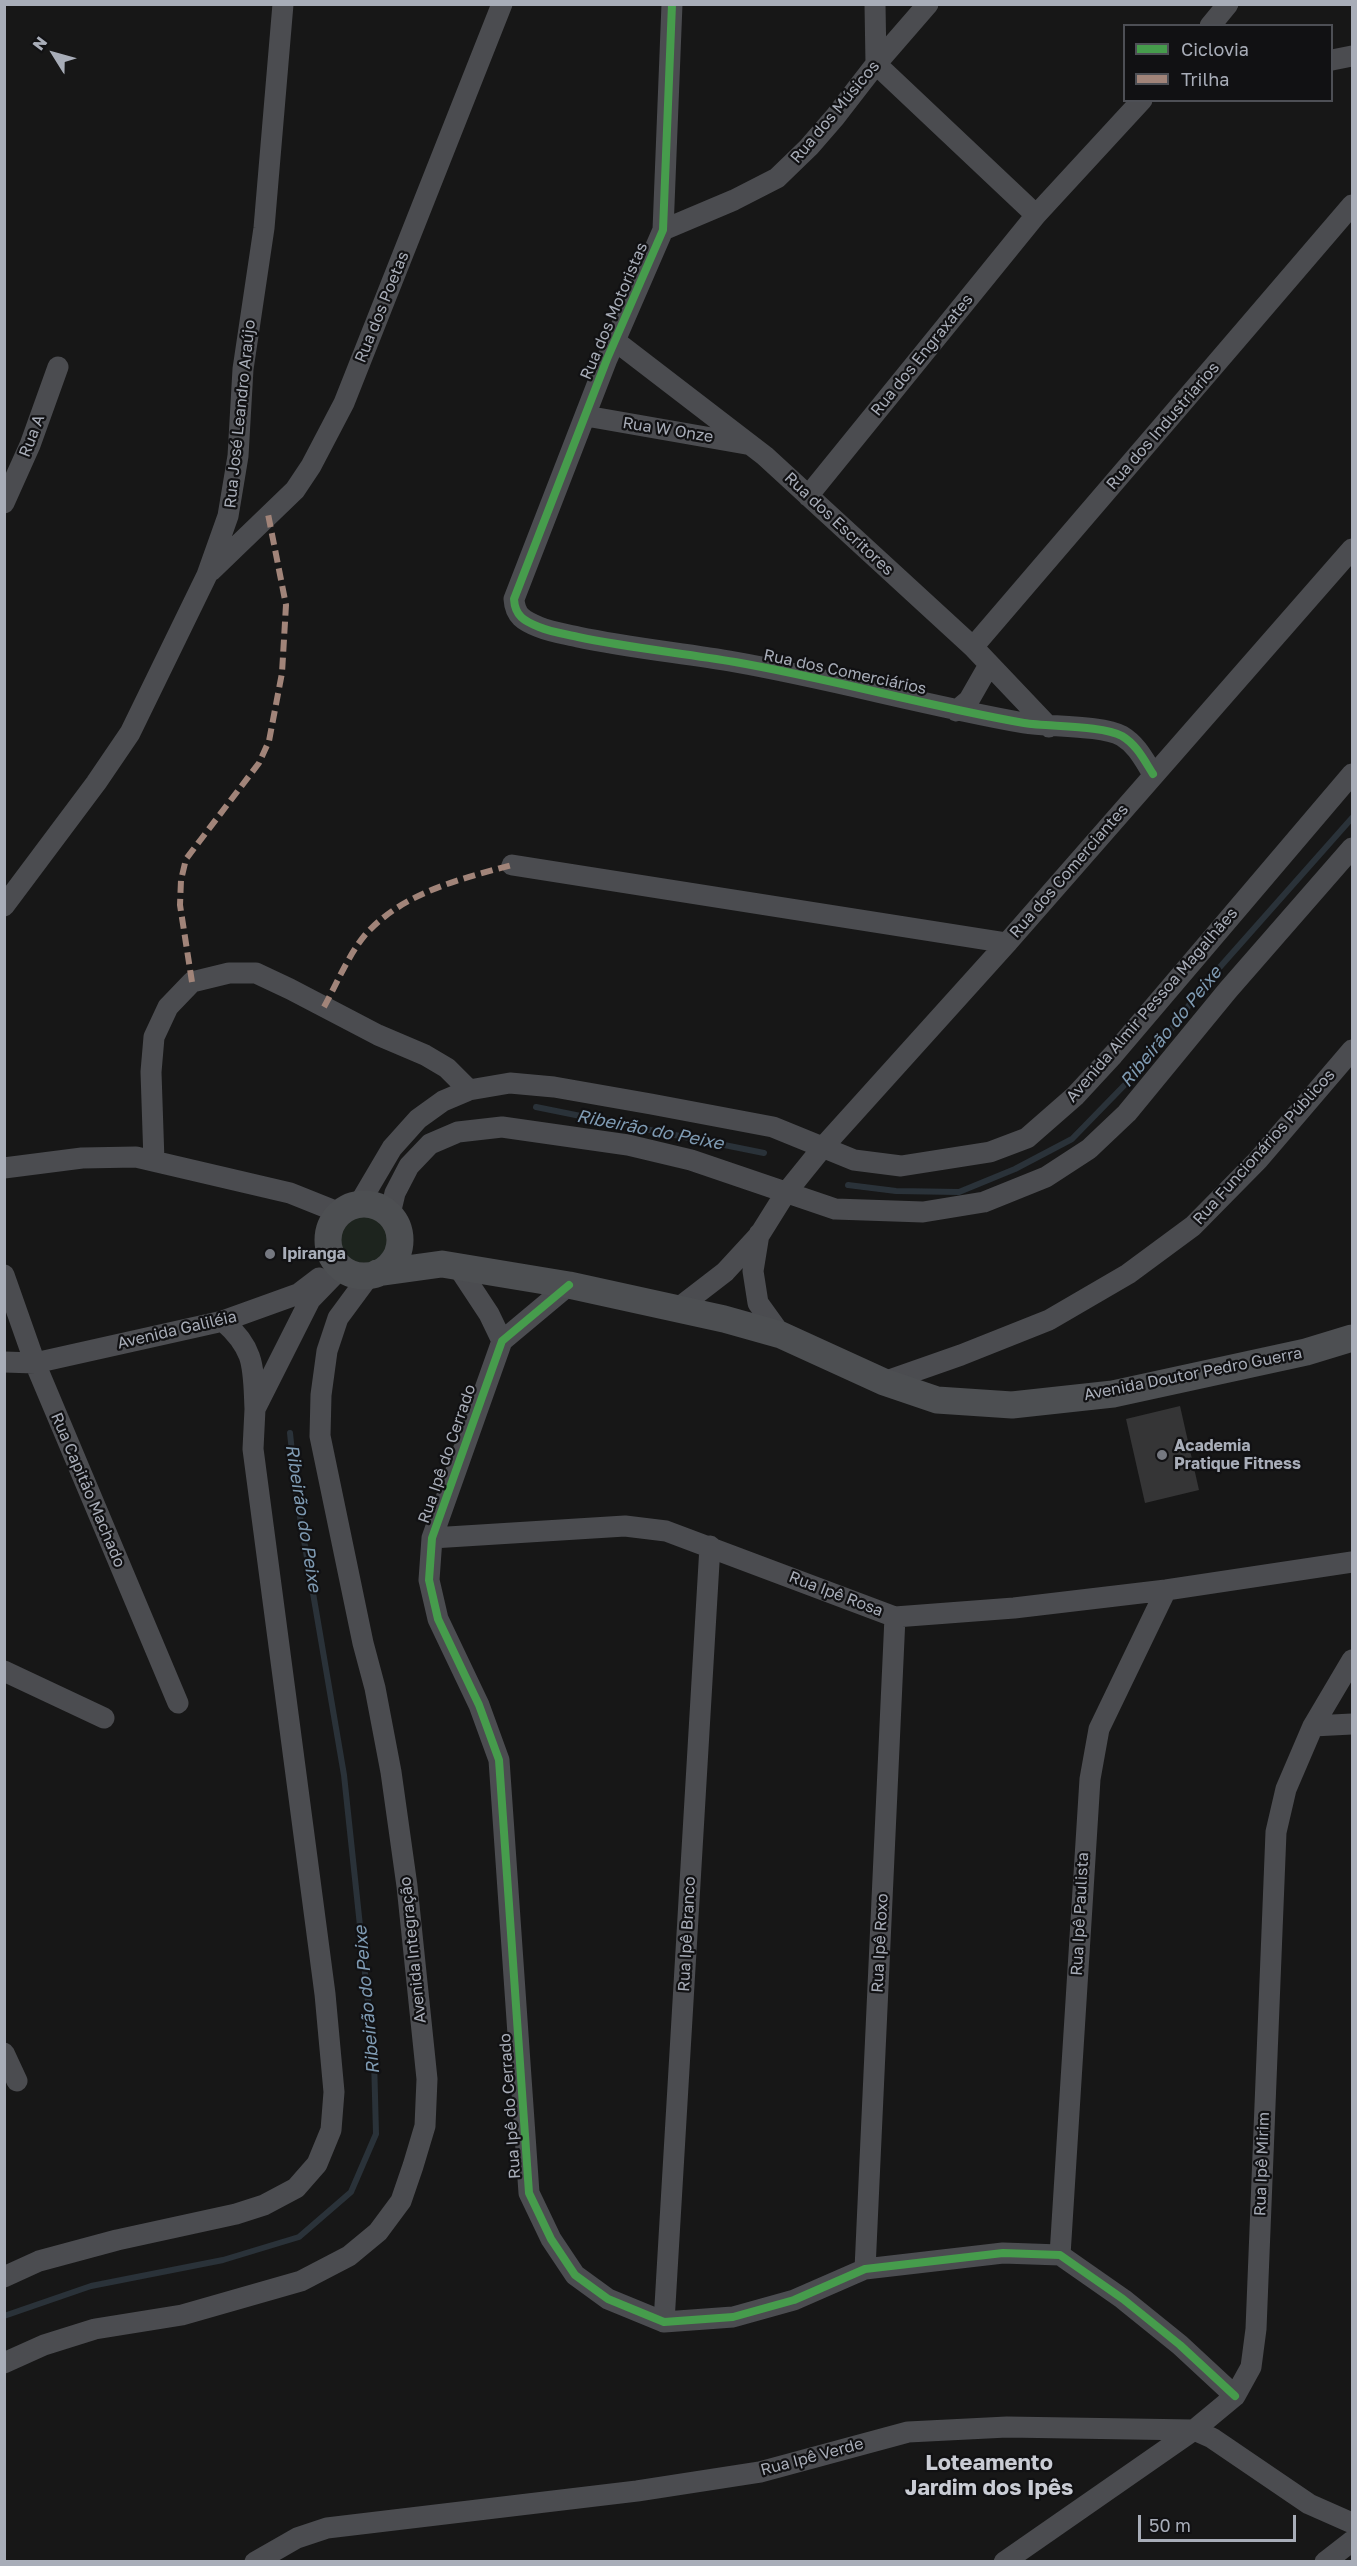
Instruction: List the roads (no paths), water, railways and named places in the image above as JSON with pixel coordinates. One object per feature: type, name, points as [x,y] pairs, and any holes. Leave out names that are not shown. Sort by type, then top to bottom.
[{"type":"main road","points":[[349,1208],[381,1208],[395,1224],[395,1257],[387,1267],[373,1274],[350,1274],[338,1265],[329,1250],[328,1237],[331,1224],[349,1208]]},
{"type":"main road","name":"Avenida Doutor Pedro Guerra","points":[[395,1224],[450,1265]]},
{"type":"main road","name":"Avenida Doutor Pedro Guerra","points":[[373,1274],[450,1265],[569,1285],[781,1335],[884,1382],[937,1400],[1012,1405],[1113,1394],[1306,1352],[1353,1338]]},
{"type":"street","name":"Rua José Leandro Araújo","points":[[4,906],[96,783],[130,733],[207,575],[228,516],[238,456],[243,369],[264,228],[283,4]]},
{"type":"street","name":"Rua dos Poetas","points":[[207,575],[295,490],[326,439],[344,403],[502,4]]},
{"type":"street","name":"Rua dos Motoristas","points":[[517,615],[514,599],[550,501],[614,340],[663,230],[672,4]]},
{"type":"street","points":[[875,4],[876,64],[1036,215]]},
{"type":"street","name":"Rua dos Músicos","points":[[663,230],[734,200],[777,178],[836,117],[876,64],[928,4]]},
{"type":"street","points":[[1211,24],[1228,4]]},
{"type":"street","points":[[1333,60],[1353,56]]},
{"type":"street","name":"Rua dos Engraxates","points":[[808,496],[1036,215],[1141,102]]},
{"type":"street","name":"Rua dos Industriarios","points":[[973,647],[1353,205]]},
{"type":"street","name":"Rua dos Escritores","points":[[614,340],[750,445],[808,496],[973,647],[1049,727]]},
{"type":"street","name":"Rua A","points":[[4,503],[30,445],[58,367]]},
{"type":"street","name":"Rua W Onze","points":[[585,416],[750,445]]},
{"type":"street","name":"Rua dos Comerciantes","points":[[677,1309],[725,1272],[759,1234],[786,1194],[823,1147],[1007,943],[1153,774],[1353,549]]},
{"type":"street","name":"Rua dos Comerciários","points":[[517,615],[541,628],[600,642],[734,662],[874,690],[956,711],[1049,727],[1104,730],[1122,736],[1137,747],[1153,774]]},
{"type":"street","points":[[956,711],[969,700],[989,665]]},
{"type":"street","name":"Avenida Almir Pessoa Magalhães","points":[[349,1208],[392,1148],[418,1119],[443,1101],[469,1090],[510,1083],[554,1087],[773,1127],[854,1160],[901,1166],[990,1152],[1027,1138],[1075,1096],[1113,1055],[1353,774]]},
{"type":"street","points":[[395,1224],[395,1193],[409,1166],[430,1144],[458,1132],[502,1127],[628,1145],[692,1160],[834,1209],[923,1212],[984,1202],[1046,1177],[1089,1149],[1127,1113],[1228,990],[1353,848]]},
{"type":"street","points":[[512,865],[1007,943]]},
{"type":"street","points":[[154,1161],[150,1072],[154,1037],[168,1007],[192,981],[229,973],[256,973],[447,1068],[469,1090]]},
{"type":"street","name":"Rua Funcionários Públicos","points":[[884,1382],[961,1355],[1049,1320],[1128,1274],[1193,1226],[1258,1160],[1353,1050]]},
{"type":"street","points":[[4,1168],[82,1158],[136,1157],[349,1208]]},
{"type":"street","points":[[759,1234],[753,1271],[758,1303],[781,1335]]},
{"type":"street","points":[[255,1409],[310,1300],[338,1265]]},
{"type":"street","name":"Avenida Galiléia","points":[[4,1362],[34,1363],[223,1322],[298,1294],[338,1265]]},
{"type":"street","points":[[450,1265],[489,1314],[502,1341],[569,1285]]},
{"type":"street","name":"Avenida Integração","points":[[4,2363],[44,2345],[95,2329],[182,2314],[302,2281],[349,2256],[378,2232],[401,2201],[413,2166],[425,2126],[426,2079],[407,1886],[391,1772],[375,1688],[363,1643],[320,1436],[321,1395],[327,1351],[338,1318],[373,1274]]},
{"type":"street","name":"Rua Capitão Machado","points":[[4,1275],[34,1363],[178,1703]]},
{"type":"street","points":[[4,2277],[39,2261],[117,2240],[236,2214],[264,2205],[296,2188],[317,2164],[332,2130],[334,2092],[325,1994],[254,1449],[253,1370],[248,1351],[240,1336],[223,1322]]},
{"type":"street","name":"Rua Ipê do Cerrado","points":[[502,1341],[432,1538],[429,1580],[438,1619],[479,1705],[499,1760],[529,2193],[551,2239],[575,2275],[608,2299],[664,2322],[733,2317],[794,2300],[865,2269],[1003,2253],[1060,2255]]},
{"type":"street","name":"Rua Ipê Rosa","points":[[432,1538],[625,1526],[666,1531],[895,1617],[1014,1608],[1166,1590],[1353,1562]]},
{"type":"street","name":"Rua Ipê Branco","points":[[664,2322],[710,1546]]},
{"type":"street","name":"Rua Ipê Paulista","points":[[1060,2255],[1090,1779],[1099,1729],[1166,1590]]},
{"type":"street","name":"Rua Ipê Roxo","points":[[865,2269],[895,1617]]},
{"type":"street","name":"Rua Ipê Mirim","points":[[1004,2562],[1194,2430],[1235,2396],[1251,2367],[1256,2329],[1276,1832],[1286,1789],[1313,1726],[1353,1660]]},
{"type":"street","points":[[4,1671],[104,1718]]},
{"type":"street","points":[[1313,1726],[1353,1724]]},
{"type":"street","points":[[4,2053],[17,2081]]},
{"type":"street","points":[[1060,2255],[1123,2299],[1180,2345],[1235,2396]]},
{"type":"street","name":"Rua Ipê Verde","points":[[255,2562],[297,2538],[327,2528],[637,2491],[760,2472],[908,2432],[1007,2427],[1194,2430]]},
{"type":"street","points":[[1194,2430],[1310,2504],[1353,2523]]},
{"type":"street","points":[[1325,2562],[1353,2541]]},
{"type":"waterway","name":"Ribeirão do Peixe","points":[[848,1185],[896,1191],[959,1192],[1015,1169],[1072,1139],[1146,1063],[1204,985],[1352,818]]},
{"type":"waterway","name":"Ribeirão do Peixe","points":[[536,1107],[764,1153]]},
{"type":"waterway","name":"Ribeirão do Peixe","points":[[4,2316],[91,2286],[223,2260],[299,2237],[351,2192],[376,2134],[374,2058],[344,1775],[297,1499],[290,1433]]},
{"type":"place","name":"Ipiranga","points":[[270,1254]]},
{"type":"place","name":"Academia Pratique Fitness","points":[[1162,1455]]},
{"type":"district","name":"Loteamento Jardim dos Ipês","points":[[989,2476]]}]
